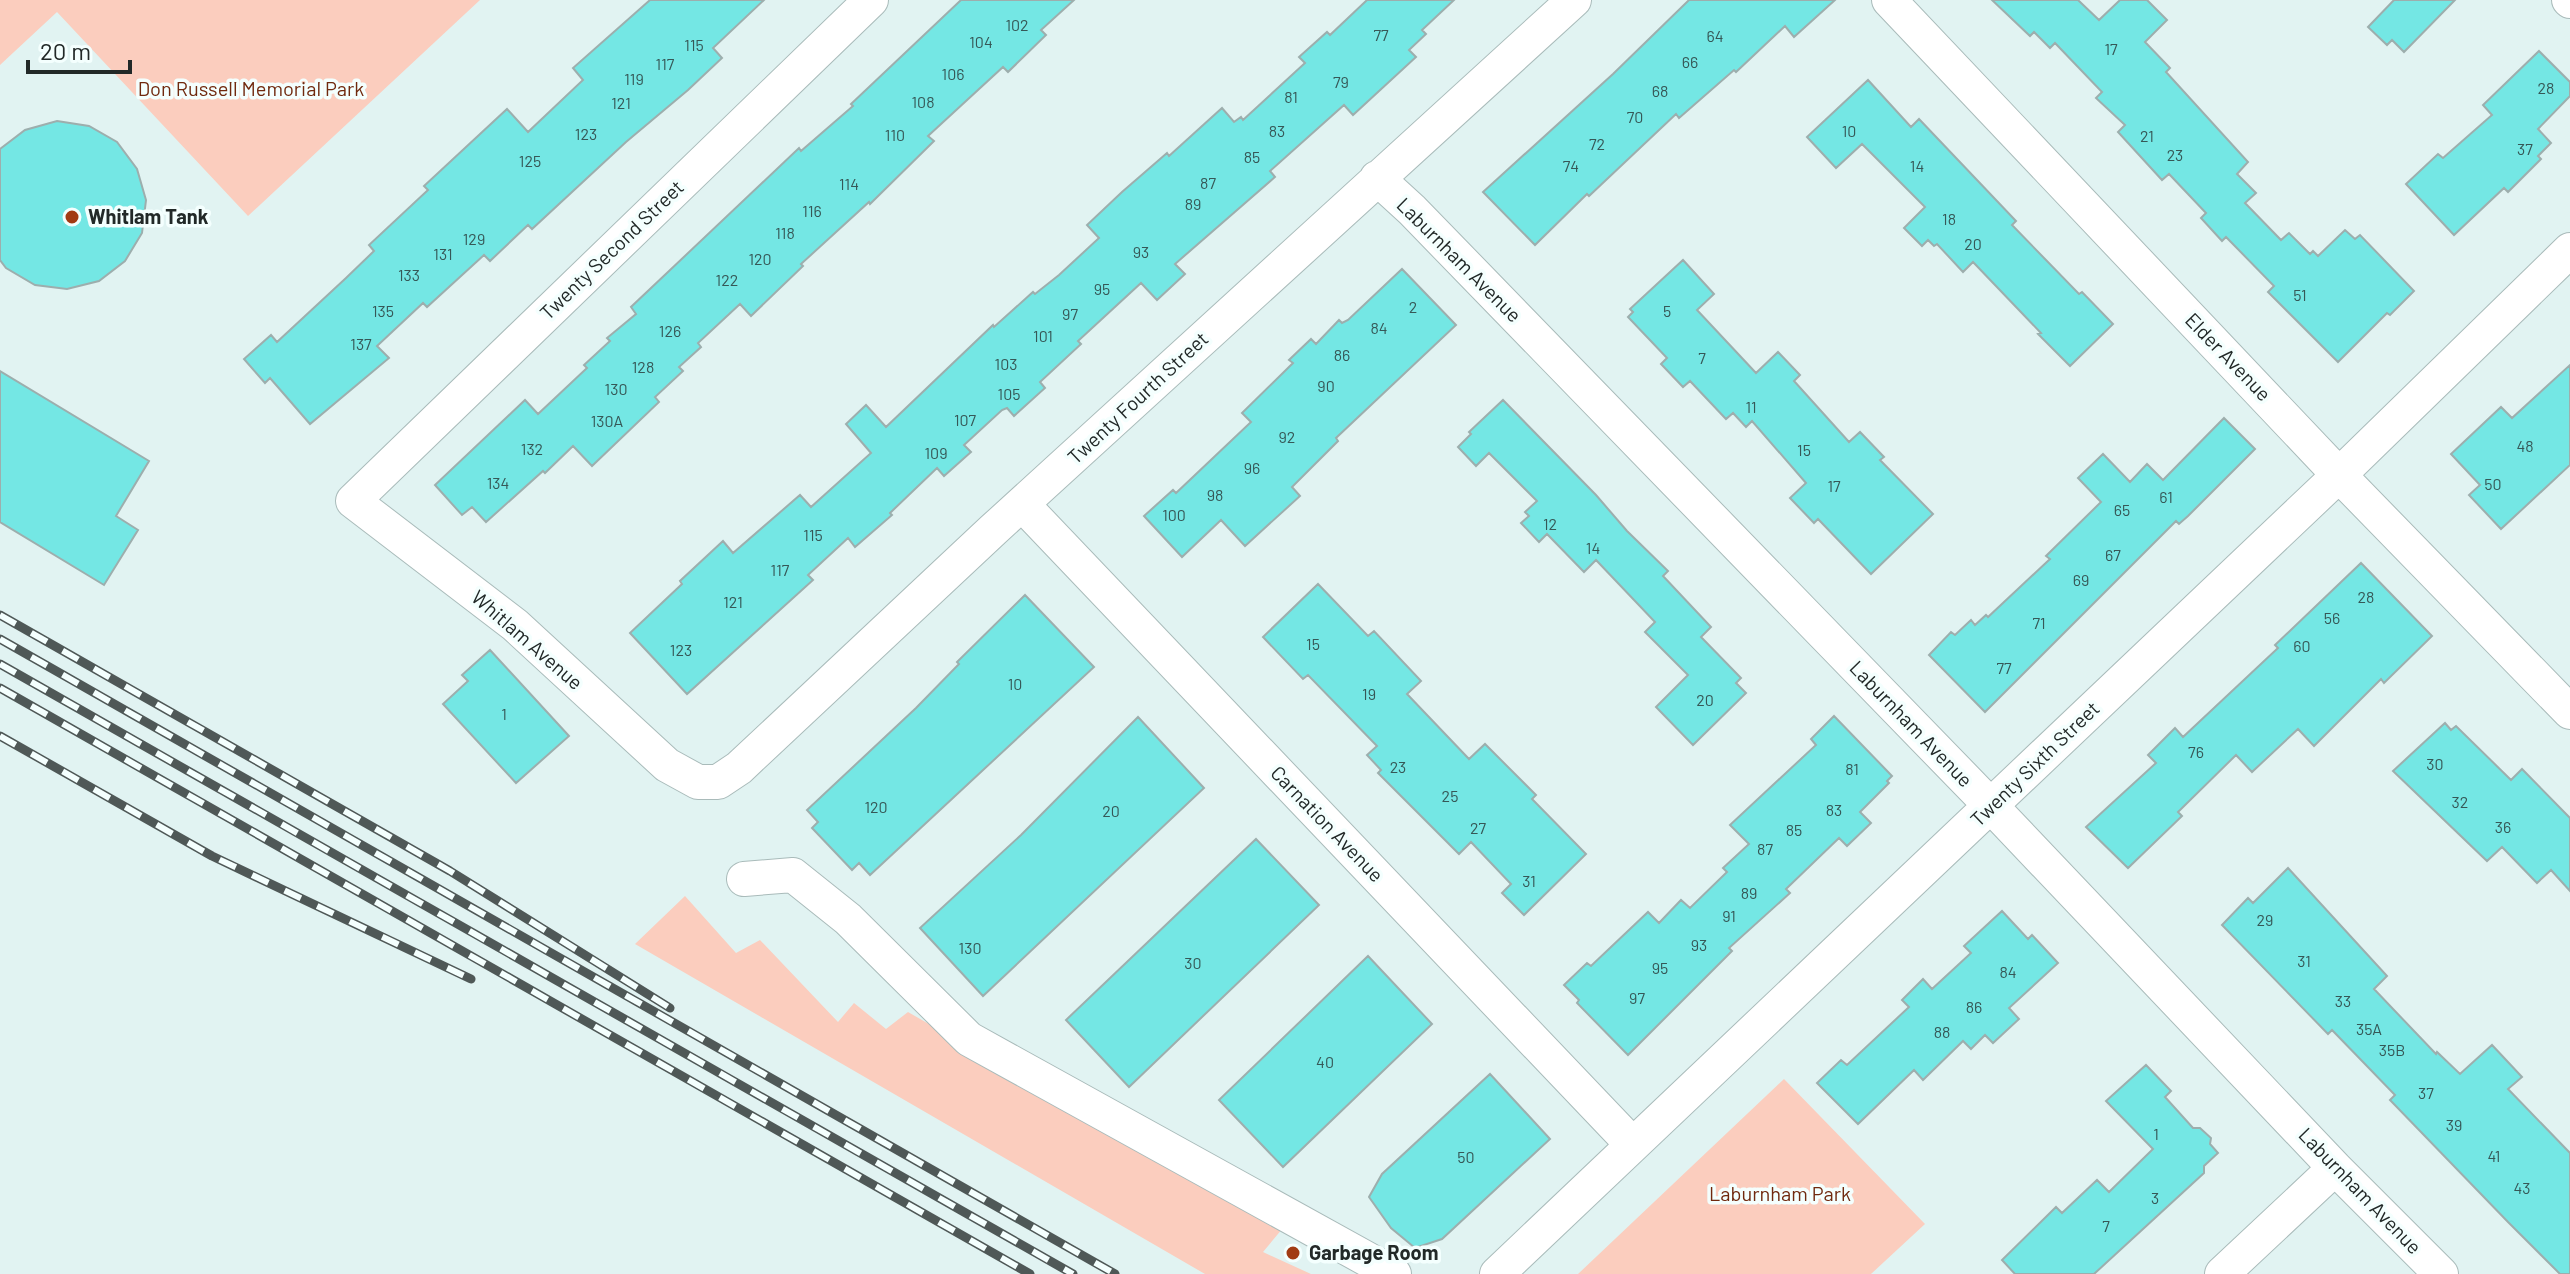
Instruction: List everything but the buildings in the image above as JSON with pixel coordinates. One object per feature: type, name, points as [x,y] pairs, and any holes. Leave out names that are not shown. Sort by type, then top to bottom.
[{"type":"street","name":"Twenty Second Street","points":[[353,501],[871,0]]},
{"type":"street","name":"Twenty Fourth Street","points":[[698,782],[718,782],[739,768],[1022,504],[1574,0]]},
{"type":"street","name":"Elder Avenue","points":[[1889,0],[2339,475],[2570,712]]},
{"type":"street","name":"Laburnham Avenue","points":[[1377,178],[1991,806],[2335,1168],[2441,1274]]},
{"type":"street","name":"Twenty Sixth Street","points":[[1497,1274],[2339,475],[2570,250]]},
{"type":"street","name":"Whitlam Avenue","points":[[353,501],[515,625],[667,765],[698,782]]},
{"type":"street","name":"Carnation Avenue","points":[[1022,504],[1632,1144]]},
{"type":"street","points":[[744,879],[793,875],[848,919],[969,1039],[1394,1274]]},
{"type":"street","points":[[2222,1274],[2335,1168]]},
{"type":"green space","name":"Don Russell Memorial Park","points":[[0,0],[480,0],[248,216],[57,12],[0,65]]},
{"type":"green space","points":[[685,896],[736,953],[760,940],[838,1022],[854,1003],[886,1029],[908,1012],[1283,1228],[1263,1252],[1311,1274],[1205,1274],[635,944]]},
{"type":"green space","name":"Laburnham Park","points":[[1784,1079],[1925,1224],[1871,1274],[1578,1274]]},
{"type":"railway","points":[[0,615],[450,871],[670,1008]]},
{"type":"railway","points":[[0,639],[1115,1274]]},
{"type":"railway","points":[[0,664],[1073,1274]]},
{"type":"railway","points":[[0,688],[1030,1274]]},
{"type":"railway","points":[[0,736],[212,856],[471,979]]},
{"type":"place","name":"Whitlam Tank","points":[[72,217]]},
{"type":"place","name":"Garbage Room","points":[[1293,1253]]}]
